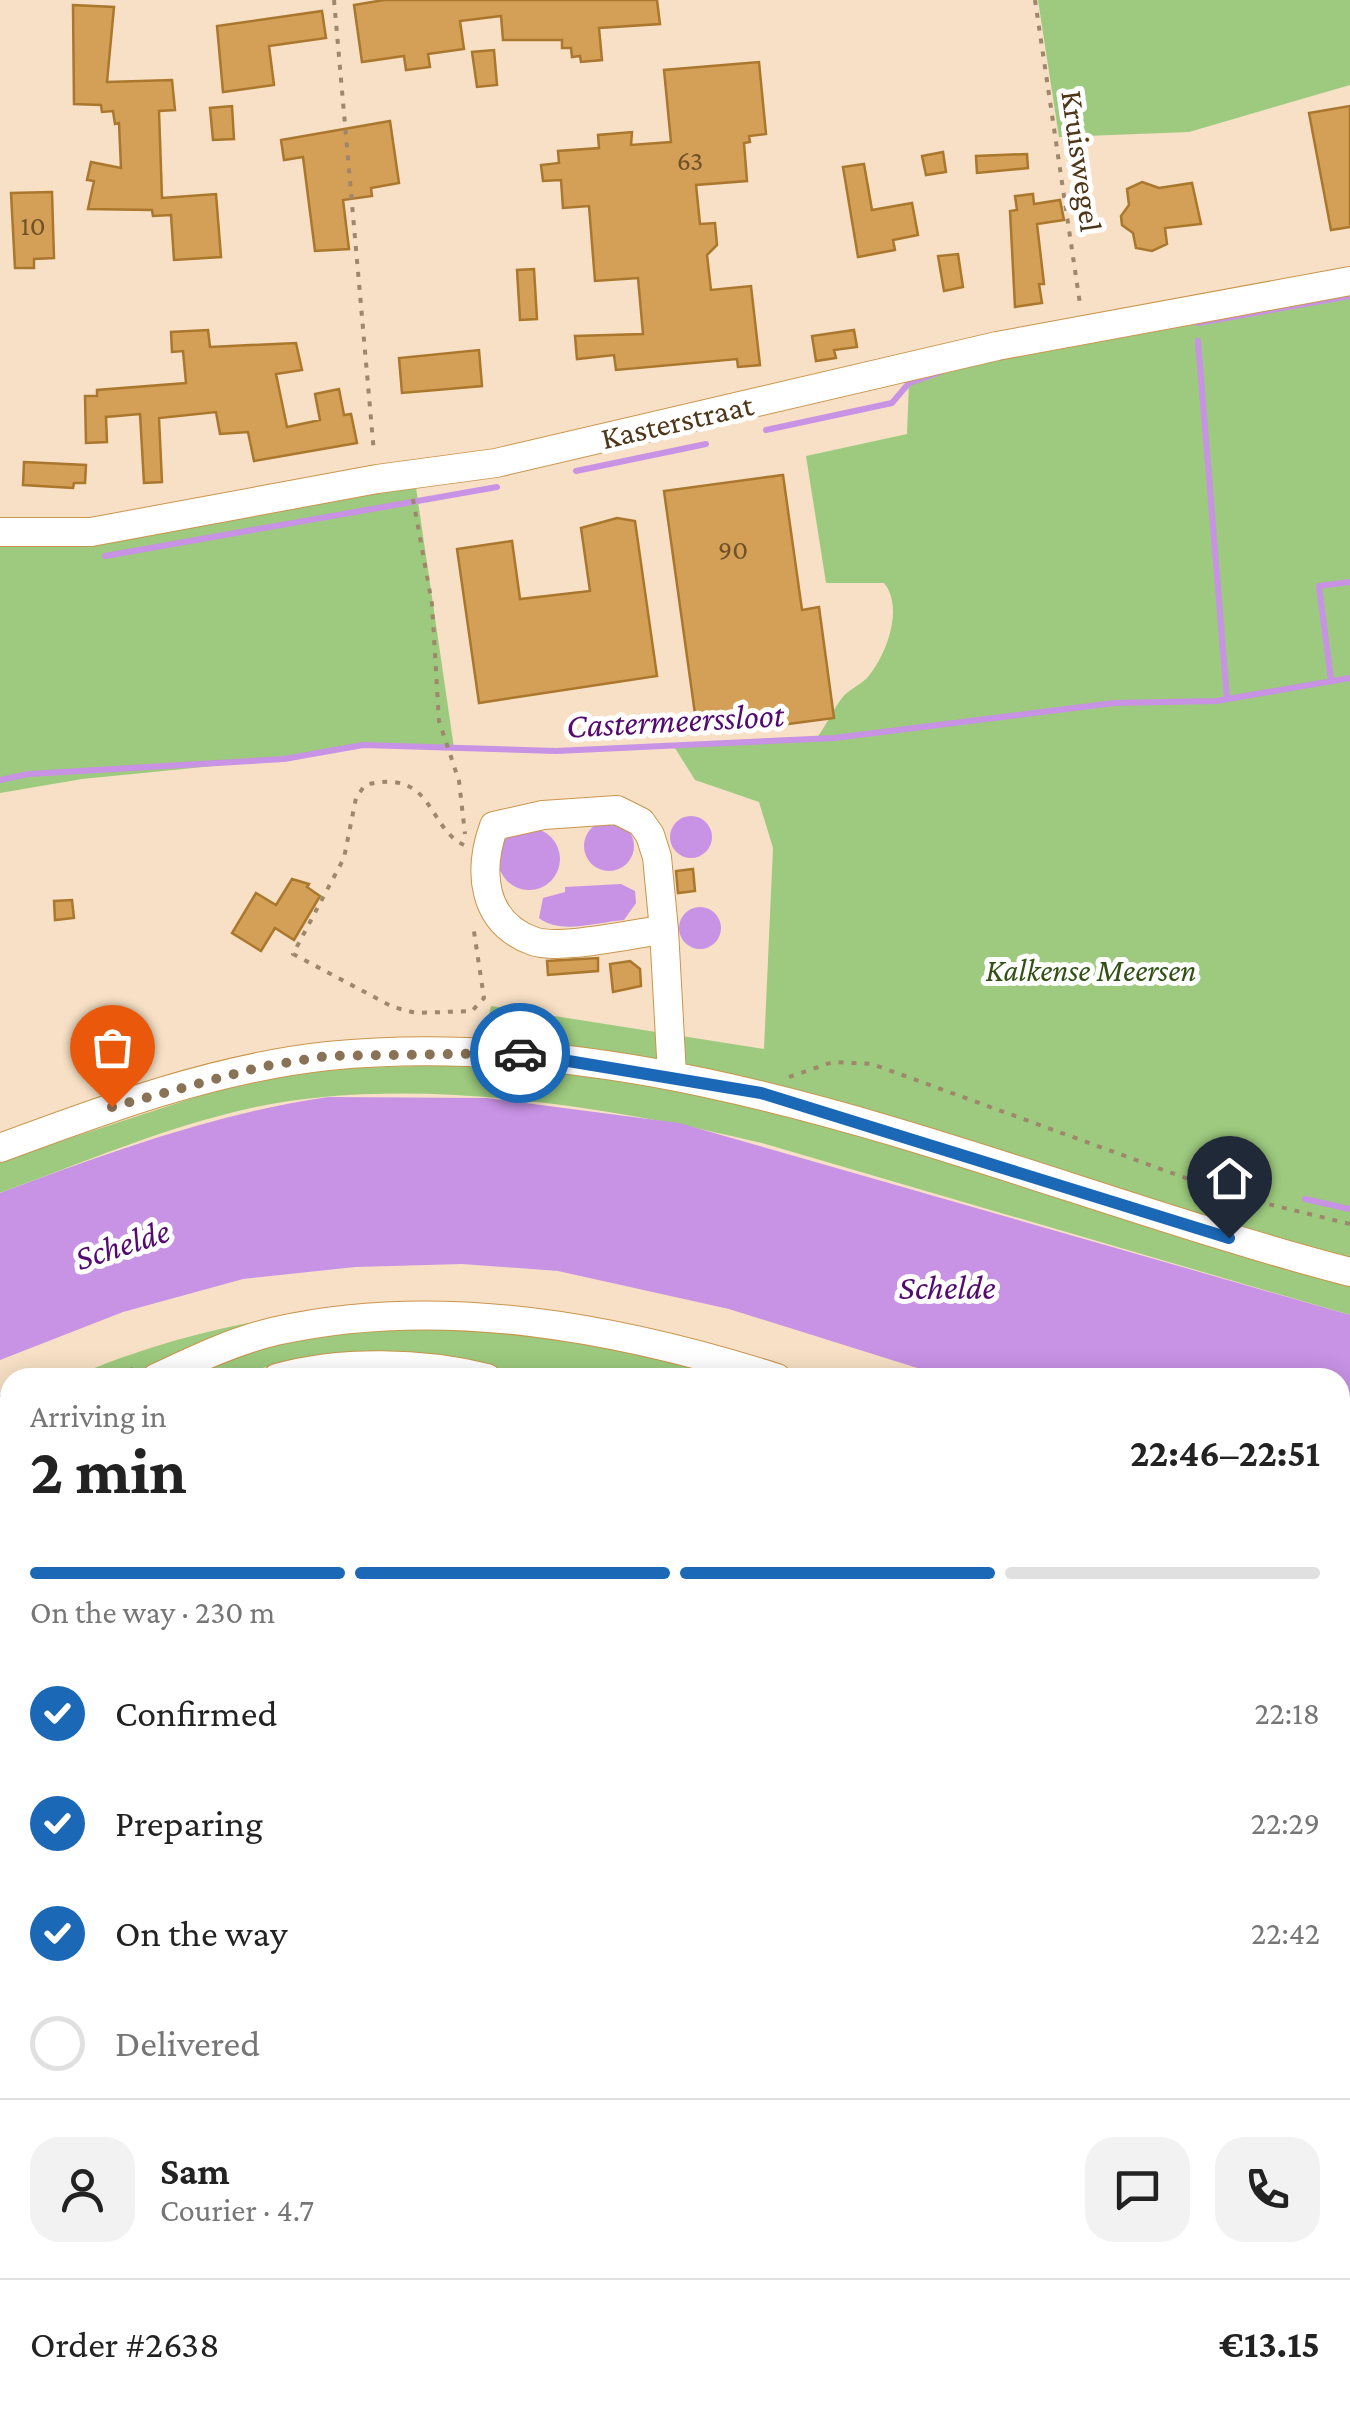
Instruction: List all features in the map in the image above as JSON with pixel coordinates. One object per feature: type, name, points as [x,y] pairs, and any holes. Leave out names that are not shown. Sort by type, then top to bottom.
[{"type":"street","name":"Kasterstraat","points":[[0,532],[90,532],[377,480],[496,463],[1084,328],[1350,282]]},
{"type":"street","points":[[664,930],[535,942],[503,922],[484,890],[483,856],[494,826],[543,815],[617,810],[628,814],[650,835],[657,857],[664,930],[672,1075]]},
{"type":"street","points":[[0,1148],[112,1107],[260,1067],[327,1056],[523,1053],[761,1093],[1350,1272]]},
{"type":"street","points":[[177,1368],[220,1348],[276,1331],[409,1317],[503,1320],[580,1329],[652,1342],[743,1368]]},
{"type":"street","points":[[364,1368],[434,1368]]},
{"type":"path","points":[[334,0],[377,480]]},
{"type":"path","name":"Kruiswegel","points":[[1035,0],[1084,328]]},
{"type":"path","points":[[413,498],[432,604],[439,721],[459,781],[465,859]]},
{"type":"path","points":[[467,846],[455,841],[421,793],[373,783],[362,788],[356,798],[344,858],[294,946],[293,956],[388,1006],[416,1013],[478,1009],[484,998],[472,918]]},
{"type":"path","points":[[761,1093],[772,1084],[833,1062],[872,1064],[1234,1196],[1350,1224]]},
{"type":"green space","points":[[1038,0],[1350,0],[1350,85],[1189,132],[1059,137]]},
{"type":"green space","name":"Kalkense Meersen","points":[[1350,296],[1350,1315],[762,1143],[640,1117],[508,1099],[375,1094],[311,1098],[251,1108],[155,1135],[0,1193],[0,1161],[245,1081],[328,1069],[478,1064],[491,1006],[764,1049],[773,848],[759,802],[695,780],[675,748],[816,739],[842,698],[867,678],[881,657],[893,618],[890,593],[884,583],[826,583],[806,456],[907,434],[909,383],[946,370]]},
{"type":"green space","points":[[414,474],[454,748],[363,745],[284,759],[82,779],[0,793],[0,532]]},
{"type":"green space","points":[[461,1304],[551,1314],[639,1330],[781,1368],[489,1368],[435,1355],[286,1362],[262,1368],[95,1368],[215,1330],[357,1309]]},
{"type":"water","points":[[691,816],[706,822],[712,837],[706,852],[691,858],[676,852],[670,837],[676,822]]},
{"type":"water","points":[[609,821],[627,828],[634,846],[627,864],[609,871],[591,864],[584,846],[591,828]]},
{"type":"water","points":[[529,828],[551,837],[560,859],[551,881],[529,890],[507,881],[498,859],[507,837]]},
{"type":"water","points":[[621,884],[635,891],[636,903],[624,920],[568,927],[539,918],[543,898],[565,892],[565,887]]},
{"type":"water","points":[[700,907],[715,913],[721,928],[715,943],[700,949],[685,943],[679,928],[685,913]]},
{"type":"water","name":"Schelde","points":[[328,1097],[487,1098],[679,1123],[1350,1315],[1350,1368],[917,1368],[729,1309],[558,1271],[462,1264],[355,1267],[243,1279],[123,1312],[0,1360],[0,1193],[202,1124]]},
{"type":"building","points":[[384,0],[657,0],[660,24],[599,28],[602,60],[581,62],[580,56],[572,57],[571,48],[562,48],[562,40],[503,40],[501,16],[460,21],[464,49],[428,54],[430,67],[406,70],[404,56],[362,62],[354,5]]},
{"type":"building","points":[[73,5],[114,7],[107,82],[172,80],[175,110],[159,111],[162,198],[216,194],[221,257],[174,260],[171,215],[153,216],[152,210],[88,209],[94,181],[87,180],[91,162],[121,168],[119,123],[115,124],[113,111],[102,112],[101,105],[74,104]]},
{"type":"building","points":[[322,11],[326,38],[269,46],[274,85],[223,92],[217,26]]},
{"type":"building","points":[[494,50],[497,85],[477,87],[472,52]]},
{"type":"building","points":[[759,62],[766,134],[749,136],[750,142],[744,143],[747,181],[696,185],[700,224],[715,223],[717,245],[707,255],[711,290],[751,286],[760,365],[738,367],[737,359],[616,370],[614,355],[577,359],[575,336],[643,334],[638,278],[595,281],[589,206],[563,208],[561,180],[543,181],[541,165],[559,163],[558,151],[599,148],[598,135],[632,132],[631,145],[671,142],[664,70]]},
{"type":"building","points":[[232,106],[234,139],[213,140],[210,108]]},
{"type":"building","points":[[1350,106],[1350,227],[1331,230],[1309,113]]},
{"type":"building","points":[[390,121],[399,183],[371,188],[372,196],[343,200],[349,249],[315,251],[303,157],[284,160],[281,140]]},
{"type":"building","points":[[943,152],[946,172],[926,175],[922,156]]},
{"type":"building","points":[[1027,154],[1028,168],[977,173],[976,156]]},
{"type":"building","points":[[864,164],[872,210],[912,203],[918,235],[893,240],[895,250],[858,257],[843,167]]},
{"type":"building","points":[[1142,182],[1159,188],[1192,183],[1201,224],[1165,228],[1167,244],[1152,251],[1136,248],[1133,233],[1122,225],[1121,216],[1129,205],[1127,189]]},
{"type":"building","points":[[52,192],[54,258],[34,259],[34,268],[15,268],[11,193]]},
{"type":"building","points":[[1033,194],[1034,204],[1060,200],[1064,220],[1037,224],[1044,284],[1039,284],[1042,303],[1015,307],[1010,211],[1017,210],[1015,196]]},
{"type":"building","points":[[958,254],[963,287],[944,291],[938,256]]},
{"type":"building","points":[[534,269],[537,319],[520,320],[517,270]]},
{"type":"building","points":[[208,330],[210,347],[296,343],[302,370],[276,374],[287,427],[320,420],[315,394],[339,389],[344,415],[351,414],[357,443],[254,461],[248,432],[220,434],[216,412],[159,418],[162,482],[144,483],[140,414],[106,417],[107,442],[86,443],[85,396],[97,396],[97,390],[186,383],[183,351],[172,352],[171,332]]},
{"type":"building","points":[[854,330],[857,347],[834,350],[836,358],[816,361],[812,336]]},
{"type":"building","points":[[479,350],[482,386],[402,393],[399,358]]},
{"type":"building","points":[[24,462],[86,465],[85,483],[74,483],[73,488],[23,485]]},
{"type":"building","points":[[783,475],[802,610],[819,607],[834,718],[780,725],[778,710],[696,721],[664,491]]},
{"type":"building","points":[[617,518],[635,521],[657,676],[479,703],[457,549],[512,541],[520,599],[590,591],[581,528]]},
{"type":"building","points":[[693,869],[695,891],[678,893],[676,871]]},
{"type":"building","points":[[292,879],[309,884],[307,887],[320,896],[294,940],[275,928],[261,951],[232,933],[256,893],[276,905]]},
{"type":"building","points":[[72,900],[74,918],[55,920],[54,901]]},
{"type":"building","points":[[598,958],[598,971],[548,975],[547,961]]},
{"type":"building","points":[[630,961],[640,969],[641,986],[613,992],[610,964]]},
{"type":"waterway","points":[[1198,323],[1350,296]]},
{"type":"waterway","points":[[1198,341],[1227,699]]},
{"type":"waterway","points":[[766,430],[892,403],[909,383],[941,372]]},
{"type":"waterway","points":[[576,471],[706,444]]},
{"type":"waterway","points":[[105,556],[497,487]]},
{"type":"waterway","points":[[1331,680],[1319,586],[1350,582]]},
{"type":"waterway","name":"Castermeerssloot","points":[[0,780],[28,774],[284,759],[363,745],[556,751],[834,738],[1114,703],[1216,701],[1350,678]]},
{"type":"waterway","points":[[1305,1199],[1350,1209]]},
{"type":"way so far","points":[[112,1107],[260,1067],[327,1056],[520,1053]]},
{"type":"route","points":[[520,1053],[672,1075],[761,1093],[1229,1238]]}]
